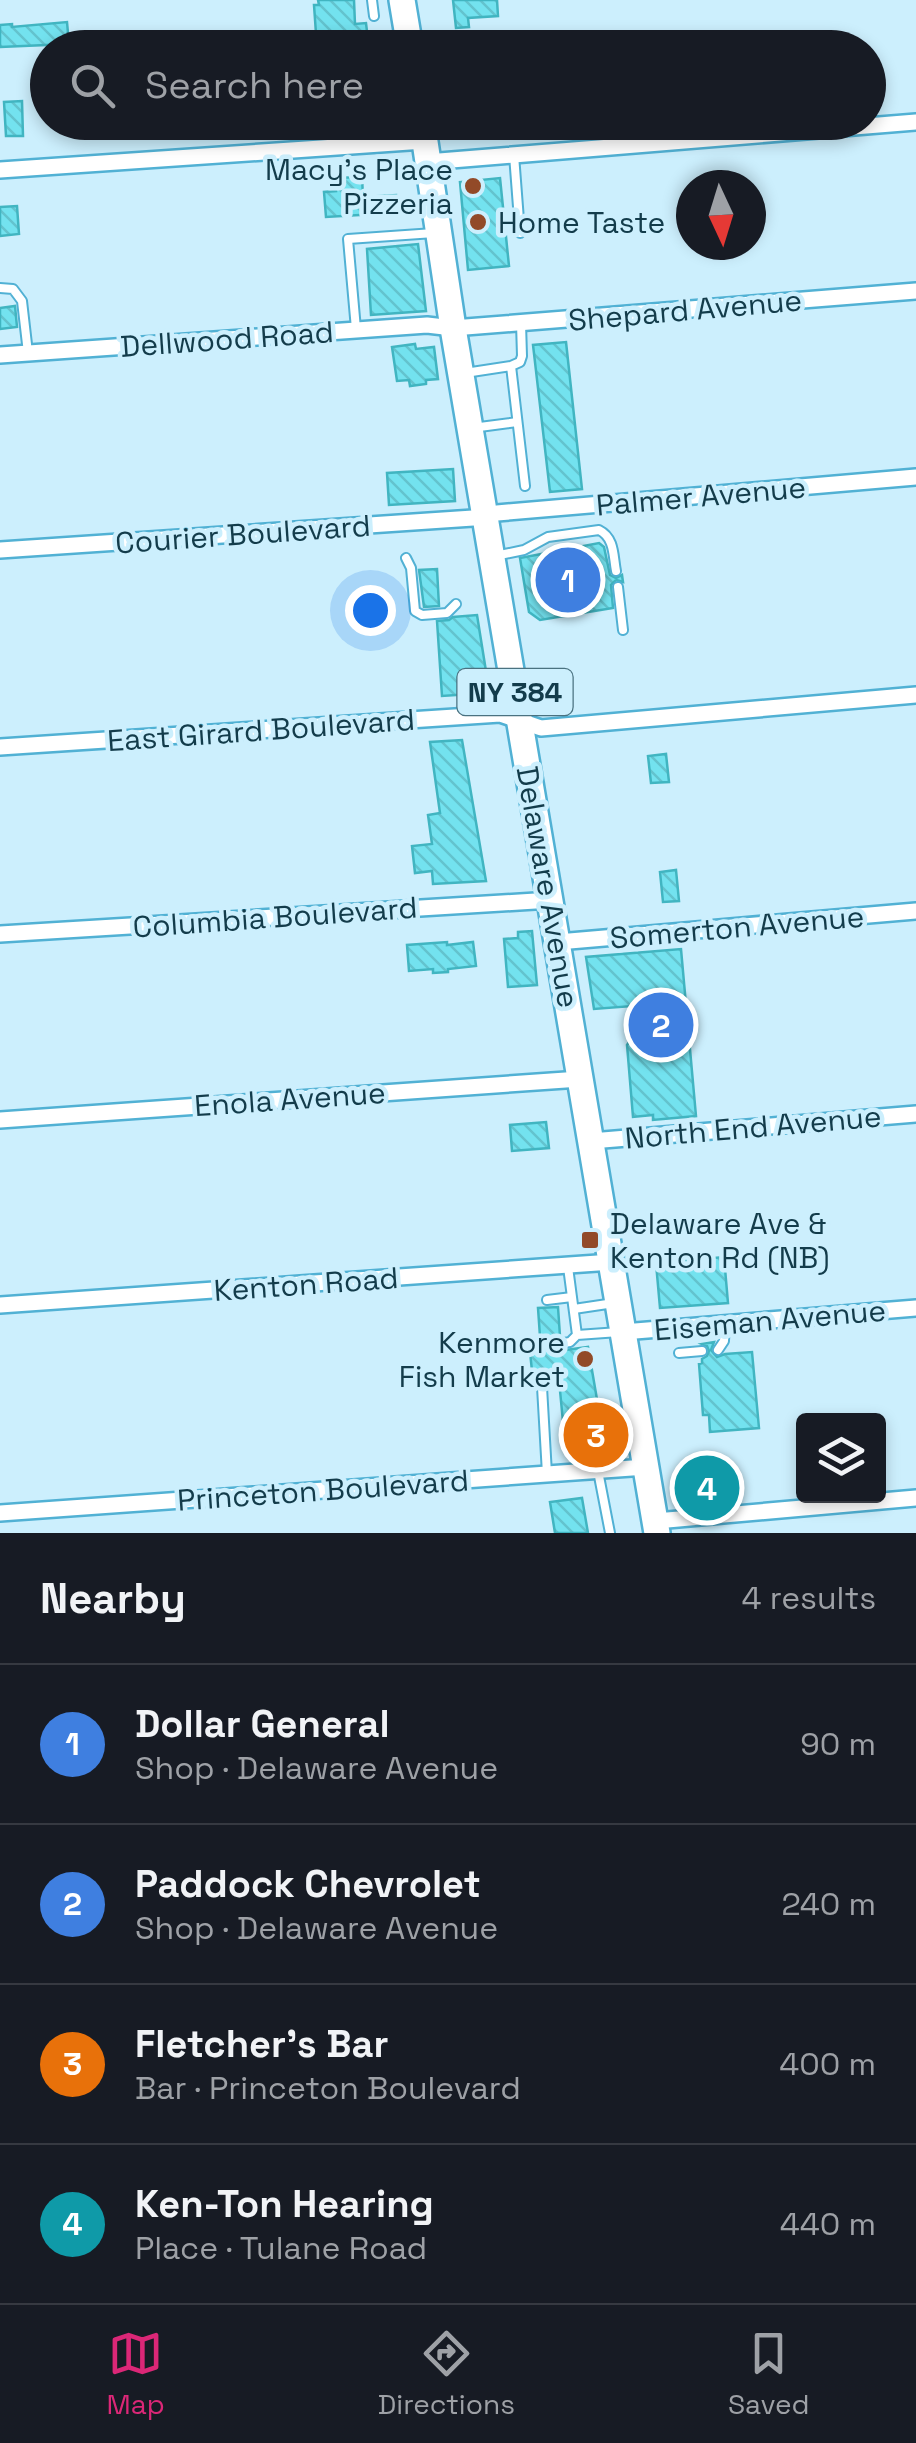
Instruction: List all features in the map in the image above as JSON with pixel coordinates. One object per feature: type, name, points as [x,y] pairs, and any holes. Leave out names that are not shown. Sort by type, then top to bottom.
[{"type":"main road","points":[[402,0],[407,30]]},
{"type":"main road","name":"Delaware Avenue","points":[[424,142],[656,1527]]},
{"type":"street","points":[[886,124],[916,122]]},
{"type":"street","points":[[0,170],[393,143],[424,142],[514,155],[697,140]]},
{"type":"street","name":"Shepard Avenue","points":[[453,328],[916,291]]},
{"type":"street","name":"Dellwood Road","points":[[0,355],[427,325],[453,328]]},
{"type":"street","name":"Palmer Avenue","points":[[486,516],[916,477]]},
{"type":"street","name":"Courier Boulevard","points":[[0,550],[486,516]]},
{"type":"street","name":"East Girard Boulevard","points":[[0,747],[500,714],[542,728],[916,696]]},
{"type":"street","name":"Columbia Boulevard","points":[[0,934],[550,900]]},
{"type":"street","name":"Somerton Avenue","points":[[558,942],[916,912]]},
{"type":"street","name":"Enola Avenue","points":[[0,1120],[580,1079]]},
{"type":"street","name":"North End Avenue","points":[[591,1141],[916,1114]]},
{"type":"street","name":"Kenton Road","points":[[0,1306],[612,1262]]},
{"type":"street","name":"Eiseman Avenue","points":[[624,1332],[916,1308]]},
{"type":"street","name":"Princeton Boulevard","points":[[0,1513],[646,1467]]},
{"type":"street","points":[[656,1527],[916,1498]]},
{"type":"lane","points":[[372,0],[374,16]]},
{"type":"lane","points":[[361,140],[361,145]]},
{"type":"lane","points":[[514,155],[520,233]]},
{"type":"lane","points":[[356,330],[348,240],[438,233]]},
{"type":"lane","points":[[0,288],[13,289],[22,301],[28,353]]},
{"type":"lane","points":[[461,374],[520,362],[521,323]]},
{"type":"lane","points":[[511,366],[525,486]]},
{"type":"lane","points":[[470,428],[518,422]]},
{"type":"lane","points":[[492,556],[524,550],[548,537],[598,530],[611,542],[616,571]]},
{"type":"lane","points":[[406,558],[411,568],[415,611],[422,615],[446,613],[456,604]]},
{"type":"lane","points":[[618,587],[623,630]]},
{"type":"lane","points":[[568,1265],[577,1335]]},
{"type":"lane","points":[[546,1300],[572,1297]]},
{"type":"lane","points":[[574,1309],[618,1302]]},
{"type":"lane","points":[[718,1350],[724,1341],[725,1324]]},
{"type":"lane","points":[[551,1345],[570,1342],[577,1335],[624,1332]]},
{"type":"lane","points":[[679,1353],[702,1351]]},
{"type":"lane","points":[[542,1387],[547,1474]]},
{"type":"lane","points":[[598,1470],[610,1533]]},
{"type":"building","points":[[318,0],[354,0],[355,24],[366,23],[367,30],[316,30],[314,5],[319,5]]},
{"type":"building","points":[[453,0],[497,0],[498,16],[468,18],[469,27],[456,28]]},
{"type":"building","points":[[67,22],[68,30],[30,30],[30,46],[0,47],[0,25]]},
{"type":"building","points":[[22,101],[23,136],[6,136],[4,102]]},
{"type":"building","points":[[362,177],[363,197],[396,195],[396,200],[410,199],[411,212],[326,217],[324,192],[336,191],[335,178]]},
{"type":"building","points":[[500,178],[509,266],[468,270],[460,182]]},
{"type":"building","points":[[17,206],[19,234],[0,236],[0,207]]},
{"type":"building","points":[[418,244],[426,311],[371,315],[367,249]]},
{"type":"building","points":[[15,306],[17,327],[0,329],[0,308]]},
{"type":"building","points":[[566,342],[582,489],[550,492],[533,345]]},
{"type":"building","points":[[415,344],[416,349],[434,347],[438,379],[410,386],[409,380],[397,381],[392,347]]},
{"type":"building","points":[[453,469],[455,501],[389,505],[387,473]]},
{"type":"building","points":[[599,543],[604,547],[610,575],[622,575],[623,582],[616,580],[611,585],[613,608],[540,620],[529,612],[520,558]]},
{"type":"building","points":[[437,569],[439,606],[424,607],[419,570]]},
{"type":"building","points":[[477,615],[489,690],[442,696],[437,621]]},
{"type":"building","points":[[462,740],[486,881],[433,884],[432,871],[415,873],[412,846],[432,844],[428,815],[440,813],[430,742]]},
{"type":"building","points":[[666,754],[669,782],[651,783],[648,756]]},
{"type":"building","points":[[676,870],[679,901],[663,902],[660,872]]},
{"type":"building","points":[[532,931],[537,985],[508,987],[504,939]]},
{"type":"building","points":[[473,942],[476,966],[448,972],[409,971],[407,945]]},
{"type":"building","points":[[681,949],[696,1116],[653,1120],[653,1115],[633,1117],[627,1045],[634,1036],[632,1006],[594,1009],[586,957]]},
{"type":"building","points":[[546,1122],[549,1148],[512,1151],[510,1125]]},
{"type":"building","points":[[724,1257],[728,1303],[660,1308],[656,1263]]},
{"type":"building","points":[[558,1307],[560,1336],[547,1339],[544,1347],[551,1352],[588,1347],[604,1440],[565,1443],[559,1380],[542,1380],[541,1371],[532,1371],[530,1352],[541,1351],[538,1308]]},
{"type":"building","points":[[714,1342],[711,1350],[717,1357],[752,1352],[759,1428],[710,1432],[709,1415],[703,1415],[699,1364],[709,1351],[702,1344]]},
{"type":"building","points":[[726,1479],[728,1494],[688,1498],[686,1482]]},
{"type":"building","points":[[582,1498],[588,1533],[555,1533],[550,1502]]},
{"type":"place","name":"Macy's Place Pizzeria","points":[[473,186]]},
{"type":"place","name":"Home Taste","points":[[478,222]]},
{"type":"place","name":"Dollar General","points":[[568,580]]},
{"type":"place","name":"Paddock Chevrolet","points":[[661,1025]]},
{"type":"place","name":"Delaware Ave & Kenton Rd (NB)","points":[[590,1240]]},
{"type":"place","name":"Kenmore Fish Market","points":[[585,1359]]},
{"type":"place","name":"Fletcher's Bar","points":[[596,1435]]},
{"type":"place","name":"Ken-Ton Hearing","points":[[707,1488]]}]
